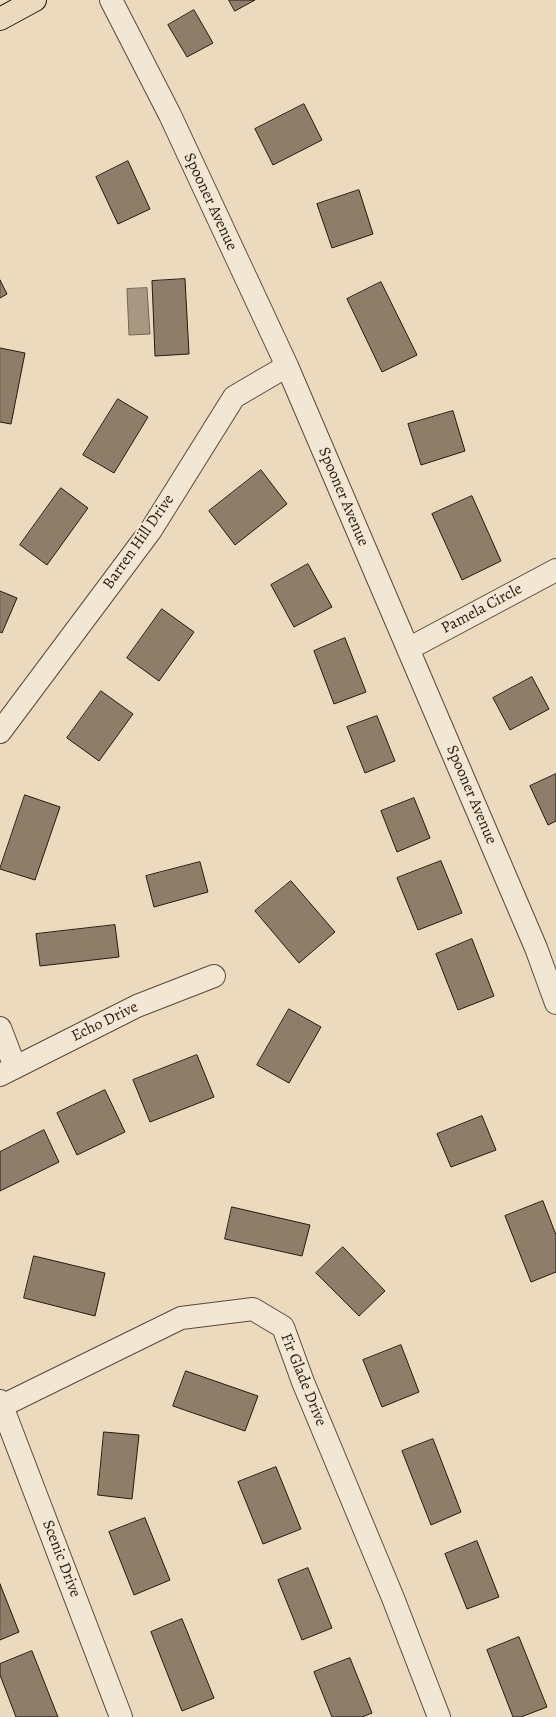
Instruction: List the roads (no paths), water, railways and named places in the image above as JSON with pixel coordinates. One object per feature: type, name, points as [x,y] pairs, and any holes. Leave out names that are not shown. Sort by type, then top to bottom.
[{"type":"main road","points":[[0,19],[35,0]]},
{"type":"street","name":"Spooner Avenue","points":[[111,0],[170,115],[287,366],[536,948],[556,1003]]},
{"type":"street","name":"Barren Hill Drive","points":[[0,732],[151,530],[234,397],[287,366]]},
{"type":"street","name":"Pamela Circle","points":[[408,649],[556,570]]},
{"type":"street","name":"Echo Drive","points":[[8,1071],[137,1006],[214,976]]},
{"type":"street","points":[[0,1028],[8,1071]]},
{"type":"street","name":"Fir Glade Drive","points":[[1,1404],[181,1318],[253,1309],[283,1328],[303,1382],[393,1598],[439,1717]]},
{"type":"street","name":"Scenic Drive","points":[[1,1404],[121,1717]]}]
